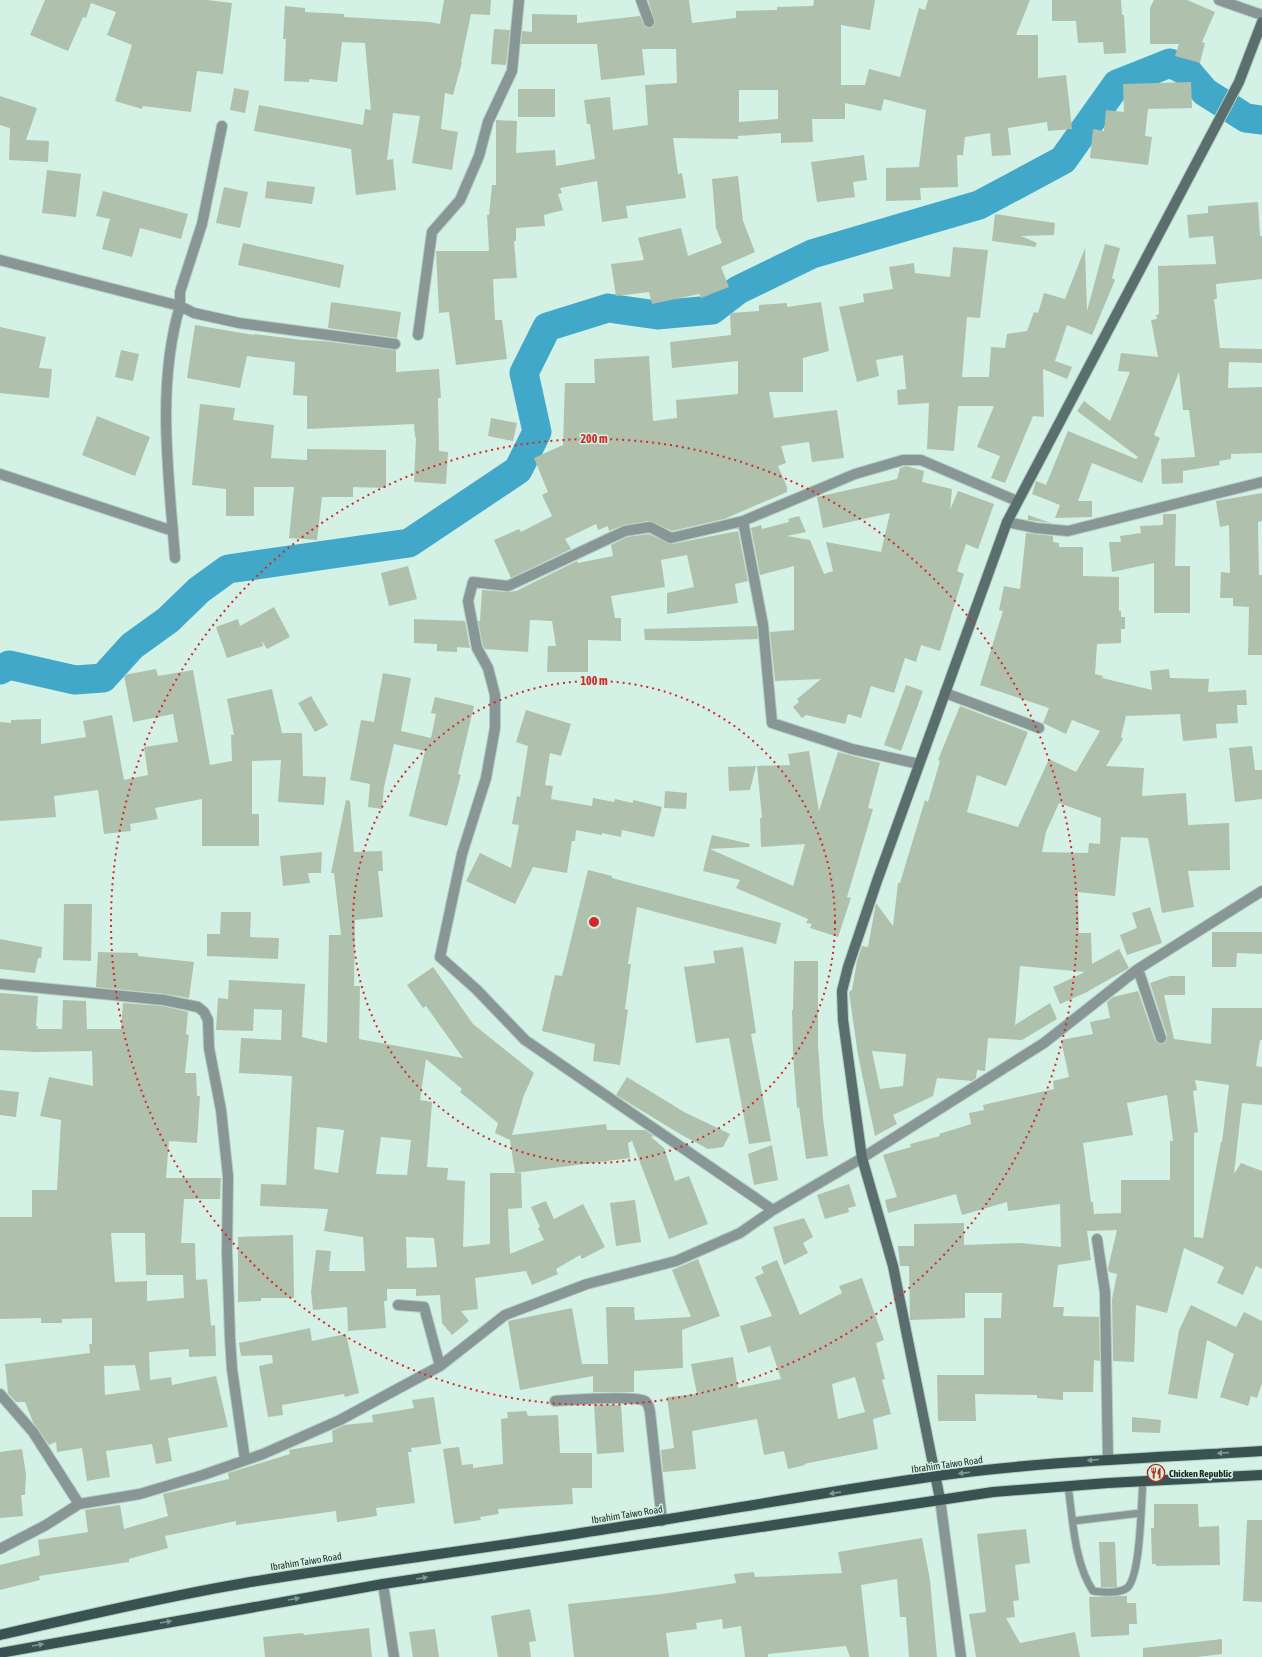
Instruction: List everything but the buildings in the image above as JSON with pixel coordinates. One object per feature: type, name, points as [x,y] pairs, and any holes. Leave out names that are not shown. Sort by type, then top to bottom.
[{"type":"main road","name":"Ibrahim Taiwo Road","points":[[0,1635],[141,1603],[242,1584],[401,1558],[662,1521],[935,1476],[1108,1459],[1139,1459],[1262,1451]]},
{"type":"main road","points":[[0,1653],[384,1584],[993,1492],[1143,1481],[1262,1475]]},
{"type":"street","points":[[418,335],[432,232],[460,200],[479,156],[488,122],[512,71],[519,0]]},
{"type":"street","points":[[641,0],[649,22]]},
{"type":"street","points":[[1219,0],[1262,15]]},
{"type":"street","points":[[961,1657],[940,1500],[893,1266],[862,1158],[843,1020],[842,991],[855,945],[1007,522],[1162,231],[1239,82],[1262,22]]},
{"type":"street","points":[[175,558],[167,451],[169,356],[172,332],[180,306],[180,292],[202,224],[222,126]]},
{"type":"street","points":[[0,260],[180,306],[194,313],[239,323],[395,344]]},
{"type":"street","points":[[773,1210],[525,1040],[476,989],[440,957],[462,854],[486,778],[495,728],[495,695],[488,668],[477,648],[468,601],[473,582],[508,586],[625,531],[650,527],[671,538],[743,521],[855,474],[903,460],[921,460],[1017,501]]},
{"type":"street","points":[[0,474],[173,531]]},
{"type":"street","points":[[1007,522],[1036,528],[1068,531],[1262,482]]},
{"type":"street","points":[[743,521],[763,625],[772,723],[852,749],[919,764]]},
{"type":"street","points":[[945,693],[1039,728]]},
{"type":"street","points":[[0,1549],[46,1525],[79,1504],[140,1494],[245,1460],[340,1420],[440,1366],[505,1315],[581,1286],[676,1260],[706,1249],[740,1233],[773,1210],[862,1158],[1044,1043],[1138,970],[1262,891]]},
{"type":"street","points":[[1138,970],[1161,1038]]},
{"type":"street","points":[[0,984],[164,1000],[191,1005],[204,1012],[208,1020],[209,1048],[221,1110],[226,1153],[228,1176],[227,1251],[230,1338],[232,1369],[245,1460]]},
{"type":"street","points":[[1097,1239],[1105,1292],[1108,1459]]},
{"type":"street","points":[[398,1305],[424,1307],[440,1366]]},
{"type":"street","points":[[0,1394],[33,1432],[79,1504]]},
{"type":"street","points":[[555,1401],[587,1398],[633,1399],[646,1402],[649,1406],[650,1412],[662,1521]]},
{"type":"street","points":[[384,1584],[394,1657]]},
{"type":"lane","points":[[1068,1486],[1075,1539],[1086,1580],[1094,1591],[1118,1591],[1126,1588],[1133,1580],[1138,1554],[1143,1481]]},
{"type":"lane","points":[[1073,1521],[1140,1513]]},
{"type":"waterway","points":[[0,670],[9,665],[75,680],[103,678],[132,646],[168,620],[199,590],[228,569],[409,543],[518,470],[537,432],[524,373],[547,327],[608,308],[657,315],[712,310],[738,290],[812,254],[979,205],[1063,160],[1117,84],[1170,63],[1188,72],[1205,92],[1246,118],[1262,120]]},
{"type":"place","name":"Chicken Republic","points":[[1156,1473]]}]
